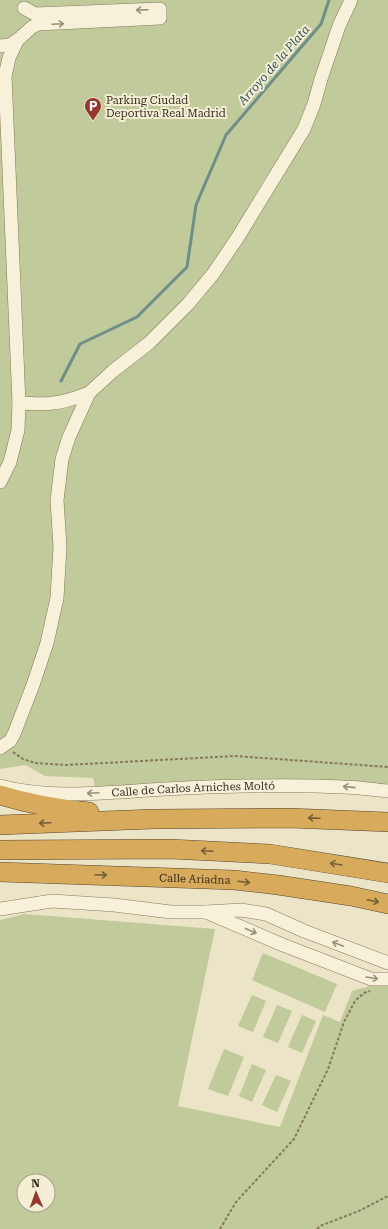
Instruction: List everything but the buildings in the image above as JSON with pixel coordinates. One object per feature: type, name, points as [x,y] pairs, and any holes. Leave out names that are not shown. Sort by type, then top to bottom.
[{"type":"highway","points":[[0,795],[25,802],[63,809],[154,819]]},
{"type":"highway","points":[[0,825],[154,819],[290,818],[388,822]]},
{"type":"highway","points":[[0,850],[170,849],[270,854],[388,873]]},
{"type":"highway","name":"Calle Ariadna","points":[[0,872],[234,880],[351,896],[388,904]]},
{"type":"highway","points":[[0,881],[62,873]]},
{"type":"street","points":[[19,403],[33,402],[53,404],[74,399],[89,392],[149,343],[188,304],[213,274],[304,129],[314,104],[339,26],[351,0]]},
{"type":"street","points":[[0,482],[10,462],[18,430],[19,403],[4,174],[2,71],[27,22],[20,4]]},
{"type":"street","points":[[0,46],[10,45],[38,24],[160,18],[160,9],[35,14],[20,4]]},
{"type":"street","points":[[2,747],[14,734],[47,643],[57,598],[60,547],[57,500],[62,459],[69,437],[89,392]]},
{"type":"street","name":"Calle de Carlos Arniches Moltó","points":[[0,786],[19,791],[47,794],[218,787],[303,786],[344,787],[388,792]]},
{"type":"street","points":[[0,908],[52,901],[114,905],[171,912],[241,910],[266,914],[388,963]]},
{"type":"street","points":[[206,912],[283,945],[371,979],[388,978]]},
{"type":"path","points":[[2,747],[23,759],[36,763],[66,765],[235,756],[388,767]]},
{"type":"path","points":[[220,1229],[236,1202],[294,1139],[328,1069],[344,1022],[355,1001],[364,993],[371,990]]},
{"type":"path","points":[[317,1229],[320,1226],[359,1211],[388,1196]]},
{"type":"green space","points":[[0,0],[388,0],[388,786],[95,787],[93,778],[45,776],[25,765],[0,769]]},
{"type":"green space","points":[[25,914],[215,929],[178,1106],[280,1127],[323,1015],[340,1022],[352,991],[388,981],[388,1229],[0,1229],[0,920]]},
{"type":"green space","points":[[263,953],[337,984],[325,1012],[252,980]]},
{"type":"green space","points":[[252,995],[266,1001],[253,1032],[238,1026]]},
{"type":"green space","points":[[277,1005],[292,1011],[278,1043],[263,1037]]},
{"type":"green space","points":[[302,1015],[316,1021],[302,1053],[288,1047]]},
{"type":"green space","points":[[224,1049],[244,1057],[228,1096],[208,1089]]},
{"type":"green space","points":[[252,1064],[266,1070],[252,1102],[239,1096]]},
{"type":"green space","points":[[276,1075],[291,1081],[277,1112],[262,1105]]},
{"type":"waterway","name":"Arroyo de la Plata","points":[[61,381],[80,344],[137,317],[187,267],[196,205],[226,135],[321,24],[329,0]]},
{"type":"place","name":"Parking Ciudad Deportiva Real Madrid","points":[[93,121]]}]
